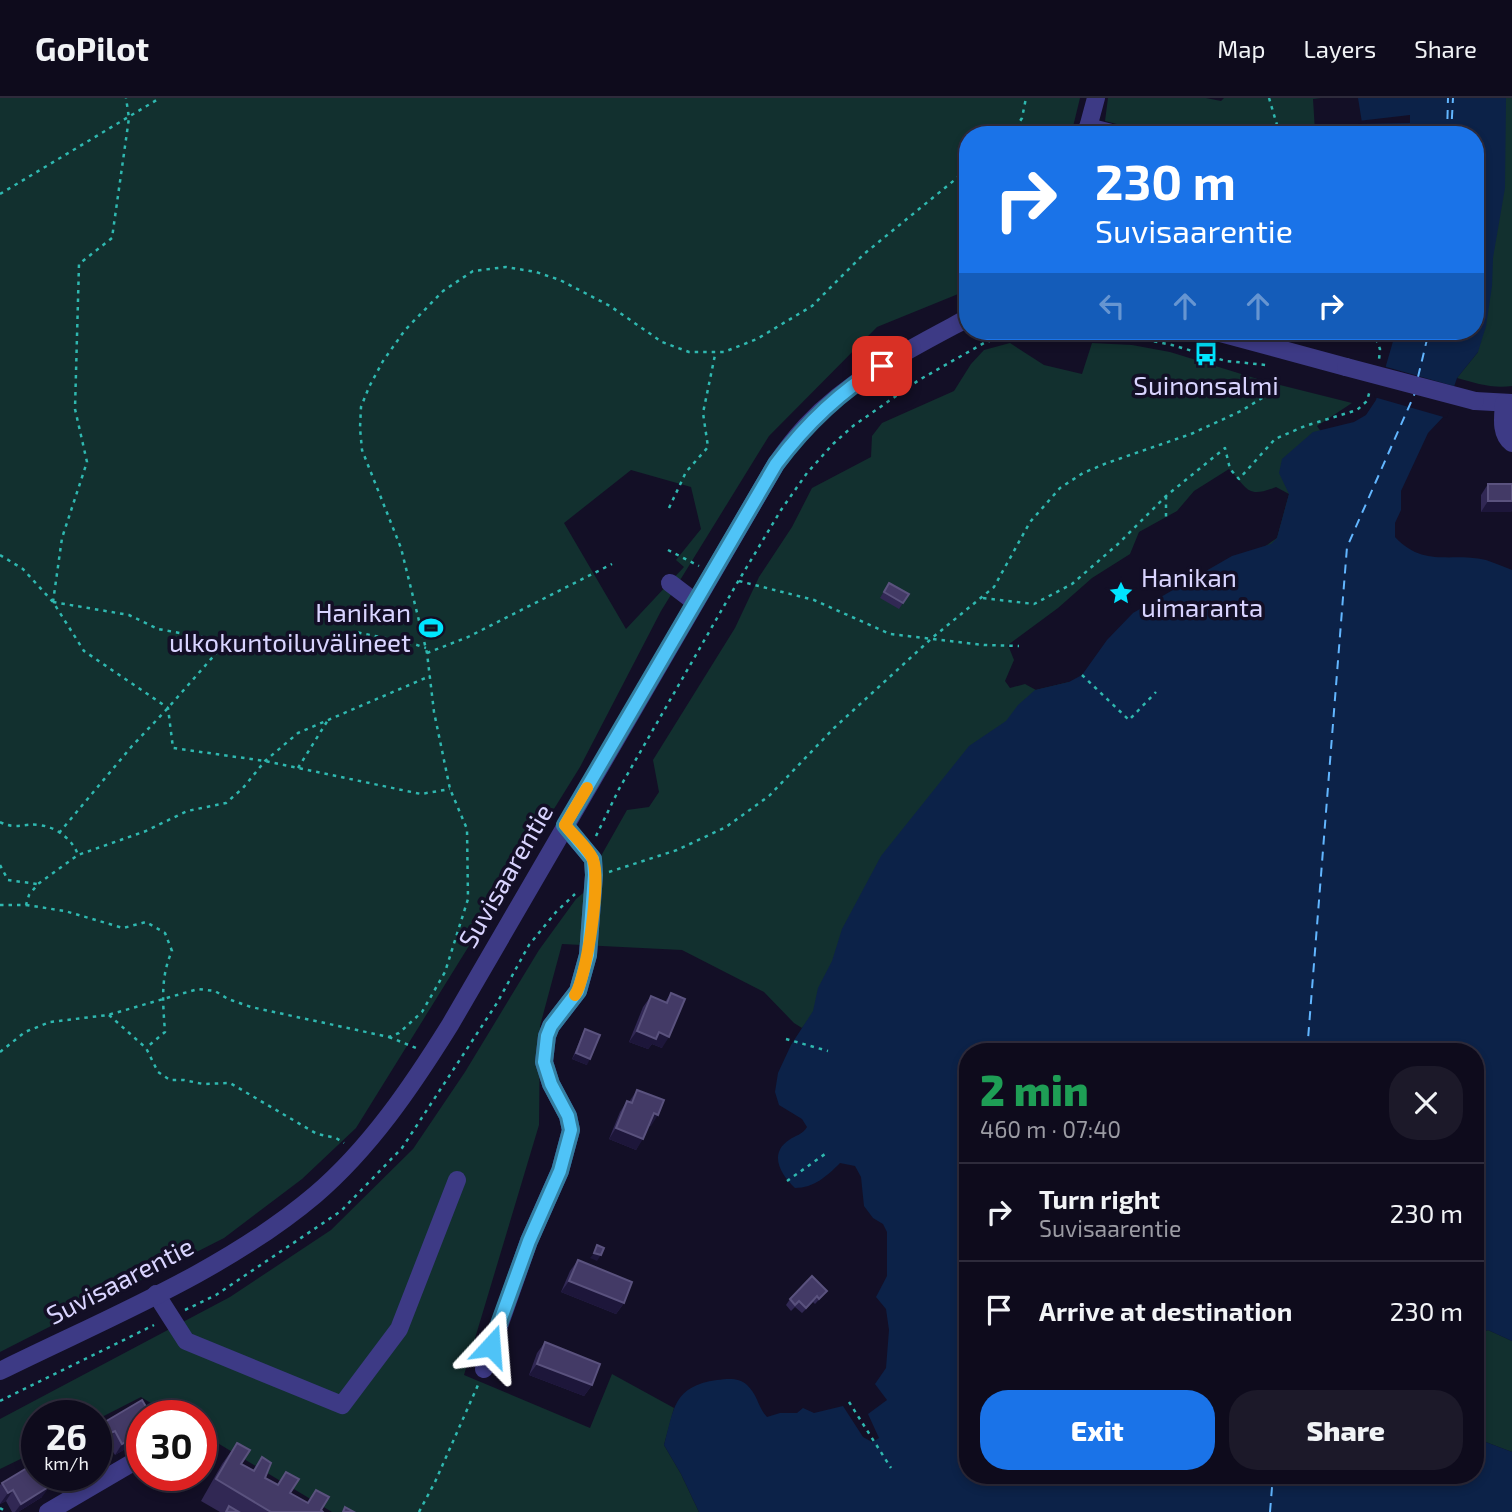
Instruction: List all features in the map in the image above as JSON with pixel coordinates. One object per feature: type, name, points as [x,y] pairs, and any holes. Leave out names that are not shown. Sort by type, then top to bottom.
[{"type":"street","points":[[1088,126],[1096,98]]},
{"type":"street","name":"Suvisaarentie","points":[[0,1371],[156,1294],[235,1251],[315,1195],[358,1152],[390,1114],[432,1054],[762,486],[805,426],[838,396],[868,374],[959,323]]},
{"type":"street","points":[[1246,340],[1475,401],[1508,403],[1503,420],[1506,438],[1512,443]]},
{"type":"street","points":[[670,583],[695,602]]},
{"type":"street","points":[[484,1369],[529,1241],[560,1171],[571,1130],[568,1116],[551,1084],[544,1062],[551,1026],[578,991],[588,955],[594,867],[565,825]]},
{"type":"street","points":[[156,1294],[186,1341],[342,1405],[399,1329],[457,1180]]},
{"type":"street","points":[[48,1512],[126,1466]]},
{"type":"path","points":[[53,602],[62,538],[88,462],[75,409],[79,264],[112,238],[129,118],[126,98]]},
{"type":"path","points":[[0,194],[160,98]]},
{"type":"path","points":[[1017,126],[1022,118],[1027,98]]},
{"type":"path","points":[[1269,98],[1277,126]]},
{"type":"path","points":[[389,1037],[399,1033],[422,1012],[445,972],[468,899],[467,830],[450,789],[434,712],[426,648],[401,548],[362,450],[362,407],[383,361],[405,330],[436,298],[474,271],[506,267],[536,272],[560,281],[610,306],[662,342],[689,352],[716,354],[757,339],[805,311],[844,271],[959,176]]},
{"type":"path","points":[[341,1211],[402,1148],[498,1003],[529,945],[594,867],[598,829],[608,809],[781,510],[807,474],[843,435],[910,386],[951,360],[992,340]]},
{"type":"path","points":[[1150,340],[1206,354],[1226,362],[1273,365]]},
{"type":"path","points":[[1376,340],[1380,349],[1379,361]]},
{"type":"path","points":[[669,508],[682,476],[708,447],[703,413],[716,354]]},
{"type":"path","points":[[983,598],[1034,604],[1072,584],[1118,544],[1166,496],[1226,448],[1230,469],[1239,479],[1275,439],[1305,426],[1357,410],[1367,401],[1373,381]]},
{"type":"path","points":[[594,867],[632,866],[677,850],[726,827],[769,796],[834,728],[932,638],[983,598],[994,586],[1030,522],[1060,488],[1083,473],[1107,463],[1191,434],[1241,411],[1272,392]]},
{"type":"path","points":[[1166,496],[1166,520]]},
{"type":"path","points":[[668,550],[704,568]]},
{"type":"path","points":[[0,555],[23,569],[53,602],[85,651],[169,708]]},
{"type":"path","points":[[427,653],[508,618],[612,564]]},
{"type":"path","points":[[730,582],[814,600],[890,634],[984,645],[1019,646]]},
{"type":"path","points":[[53,602],[129,615],[158,629],[273,650],[312,649],[355,632],[426,648]]},
{"type":"path","points":[[59,833],[132,746],[226,642]]},
{"type":"path","points":[[26,905],[29,895],[38,884],[78,855],[146,831],[187,811],[226,803],[243,788],[265,761],[298,733],[430,676]]},
{"type":"path","points":[[1082,676],[1129,720],[1156,692]]},
{"type":"path","points":[[169,708],[173,748],[265,761],[421,794],[450,789]]},
{"type":"path","points":[[298,768],[329,718]]},
{"type":"path","points":[[0,822],[10,827],[40,825],[59,833],[74,844],[78,855]]},
{"type":"path","points":[[0,865],[8,880],[38,884]]},
{"type":"path","points":[[0,905],[26,905],[65,911],[123,928],[146,922],[165,933],[172,951],[164,968],[165,1032],[146,1048]]},
{"type":"path","points":[[0,1052],[25,1032],[50,1022],[108,1015],[198,989],[215,991],[251,1007],[389,1037],[432,1054]]},
{"type":"path","points":[[108,1015],[146,1048],[158,1072],[170,1080],[203,1084],[230,1083],[317,1134],[336,1138],[358,1152]]},
{"type":"path","points":[[786,1040],[828,1051]]},
{"type":"path","points":[[787,1181],[825,1154]]},
{"type":"path","points":[[419,1512],[435,1482],[484,1369]]},
{"type":"path","points":[[849,1402],[891,1468]]},
{"type":"path","points":[[0,1508],[7,1512]]},
{"type":"green space","points":[[0,98],[1080,98],[1073,126],[959,126],[959,294],[877,327],[769,436],[661,611],[580,767],[356,1128],[302,1179],[224,1238],[0,1352]],"holes":[[[631,470],[691,487],[701,529],[676,560],[684,567],[626,629],[564,523]]]},
{"type":"green space","points":[[1108,98],[1206,98],[1221,101],[1224,98],[1321,98],[1313,99],[1315,126],[1124,126],[1105,121]]},
{"type":"green space","points":[[1476,98],[1512,98],[1512,386],[1505,387],[1477,384],[1457,378],[1478,352],[1478,340],[1484,340],[1484,126],[1476,126]]},
{"type":"green space","points":[[1010,343],[1044,365],[1082,374],[1092,343],[1132,345],[1170,352],[1264,381],[1352,403],[1317,426],[1324,436],[1312,539],[1264,547],[1277,538],[1289,494],[1276,487],[1259,492],[1248,490],[1229,469],[1194,491],[1177,511],[1139,532],[1130,554],[1092,578],[1058,608],[1008,645],[1014,660],[1005,681],[1010,688],[1025,684],[1036,690],[1069,682],[802,1028],[764,992],[682,950],[562,944],[540,1026],[539,1125],[464,1375],[590,1428],[612,1374],[674,1408],[664,1445],[699,1512],[332,1512],[217,1443],[217,1400],[146,1400],[141,1397],[126,1400],[126,1405],[112,1412],[112,1400],[36,1400],[230,1297],[331,1230],[413,1149],[465,1072],[539,950],[576,899],[601,878],[601,856],[627,810],[649,807],[659,792],[653,760],[735,628],[759,577],[792,527],[812,488],[871,457],[872,436],[882,423],[954,391],[971,364],[984,350]]},
{"type":"green space","points":[[1488,1330],[1512,1341],[1512,1452],[1484,1441],[1484,1332]]},
{"type":"green space","points":[[21,1408],[21,1459],[0,1469],[0,1419]]},
{"type":"water","points":[[1358,98],[1506,98],[1505,188],[1484,332],[1484,126],[1363,126]]},
{"type":"water","points":[[1393,340],[1482,340],[1478,352],[1457,378],[1444,416],[1428,433],[1401,491],[1401,510],[1395,523],[1395,537],[1416,553],[1486,560],[1512,570],[1512,1341],[1488,1330],[1484,1332],[1484,1043],[959,1043],[959,1484],[1484,1484],[1484,1441],[1512,1452],[1512,1512],[699,1512],[664,1445],[678,1401],[702,1383],[729,1379],[744,1382],[754,1393],[767,1417],[780,1413],[797,1413],[803,1408],[814,1413],[843,1406],[863,1437],[872,1442],[879,1438],[868,1414],[887,1400],[875,1384],[886,1368],[889,1330],[886,1309],[876,1297],[887,1276],[887,1232],[883,1224],[873,1218],[864,1206],[861,1177],[855,1166],[840,1163],[820,1180],[802,1187],[795,1188],[785,1177],[779,1164],[779,1152],[789,1140],[807,1127],[802,1119],[779,1105],[775,1092],[778,1073],[791,1045],[813,1011],[818,988],[832,961],[842,929],[881,856],[969,746],[1006,721],[1018,705],[1035,690],[1069,682],[1082,675],[1107,640],[1133,613],[1232,556],[1271,544],[1277,538],[1289,494],[1279,473],[1282,459],[1313,432],[1354,422],[1366,415],[1376,400]]},
{"type":"pier","points":[[1410,115],[1410,123],[1358,124],[1358,121]]},
{"type":"pier","points":[[1383,366],[1457,387],[1447,418],[1374,397]]},
{"type":"building","points":[[1488,484],[1512,484],[1512,501],[1488,501]]},
{"type":"building","points":[[889,583],[909,594],[903,603],[884,592]]},
{"type":"building","points":[[671,993],[685,999],[669,1037],[659,1032],[656,1039],[637,1031],[651,996],[667,1003]]},
{"type":"building","points":[[585,1029],[600,1035],[590,1059],[576,1053]]},
{"type":"building","points":[[637,1090],[664,1100],[658,1115],[654,1113],[643,1139],[616,1128],[627,1101],[632,1103]]},
{"type":"building","points":[[597,1245],[604,1248],[601,1255],[594,1253]]},
{"type":"building","points":[[578,1260],[632,1282],[624,1303],[569,1281]]},
{"type":"building","points":[[812,1276],[827,1291],[819,1299],[817,1296],[806,1308],[799,1301],[795,1305],[790,1299]]},
{"type":"building","points":[[545,1342],[600,1364],[592,1385],[537,1364]]},
{"type":"building","points":[[126,1409],[126,1442],[122,1444],[115,1431],[112,1432],[112,1418]]},
{"type":"building","points":[[237,1443],[250,1450],[241,1464],[254,1471],[262,1457],[271,1463],[265,1478],[278,1485],[286,1472],[299,1479],[290,1493],[308,1503],[316,1490],[329,1497],[321,1510],[323,1512],[271,1512],[217,1477]]},
{"type":"building","points":[[21,1472],[21,1491],[42,1491],[21,1504],[13,1490],[8,1493],[2,1483]]},
{"type":"building","points":[[229,1506],[239,1512],[226,1512]]},
{"type":"ferry route","points":[[1447,126],[1448,98]]},
{"type":"ferry route","points":[[1451,126],[1453,98]]},
{"type":"ferry route","points":[[1418,377],[1427,340]]},
{"type":"ferry route","points":[[1308,1043],[1347,547],[1415,393]]},
{"type":"ferry route","points":[[1270,1512],[1272,1484]]},
{"type":"slow traffic","points":[[575,995],[588,955],[594,875],[593,859],[565,825],[587,788]]},
{"type":"place","name":"Suinonsalmi","points":[[1206,354]]},
{"type":"place","name":"Hanikan uimaranta","points":[[1121,593]]},
{"type":"place","name":"Hanikan ulkokuntoiluvälineet","points":[[431,628]]},
{"type":"route","points":[[491,1346],[529,1241],[560,1171],[571,1130],[568,1116],[551,1084],[544,1062],[551,1026],[578,991],[588,955],[594,875],[593,859],[565,825],[776,464],[805,426],[819,413],[838,396],[882,366]]}]
